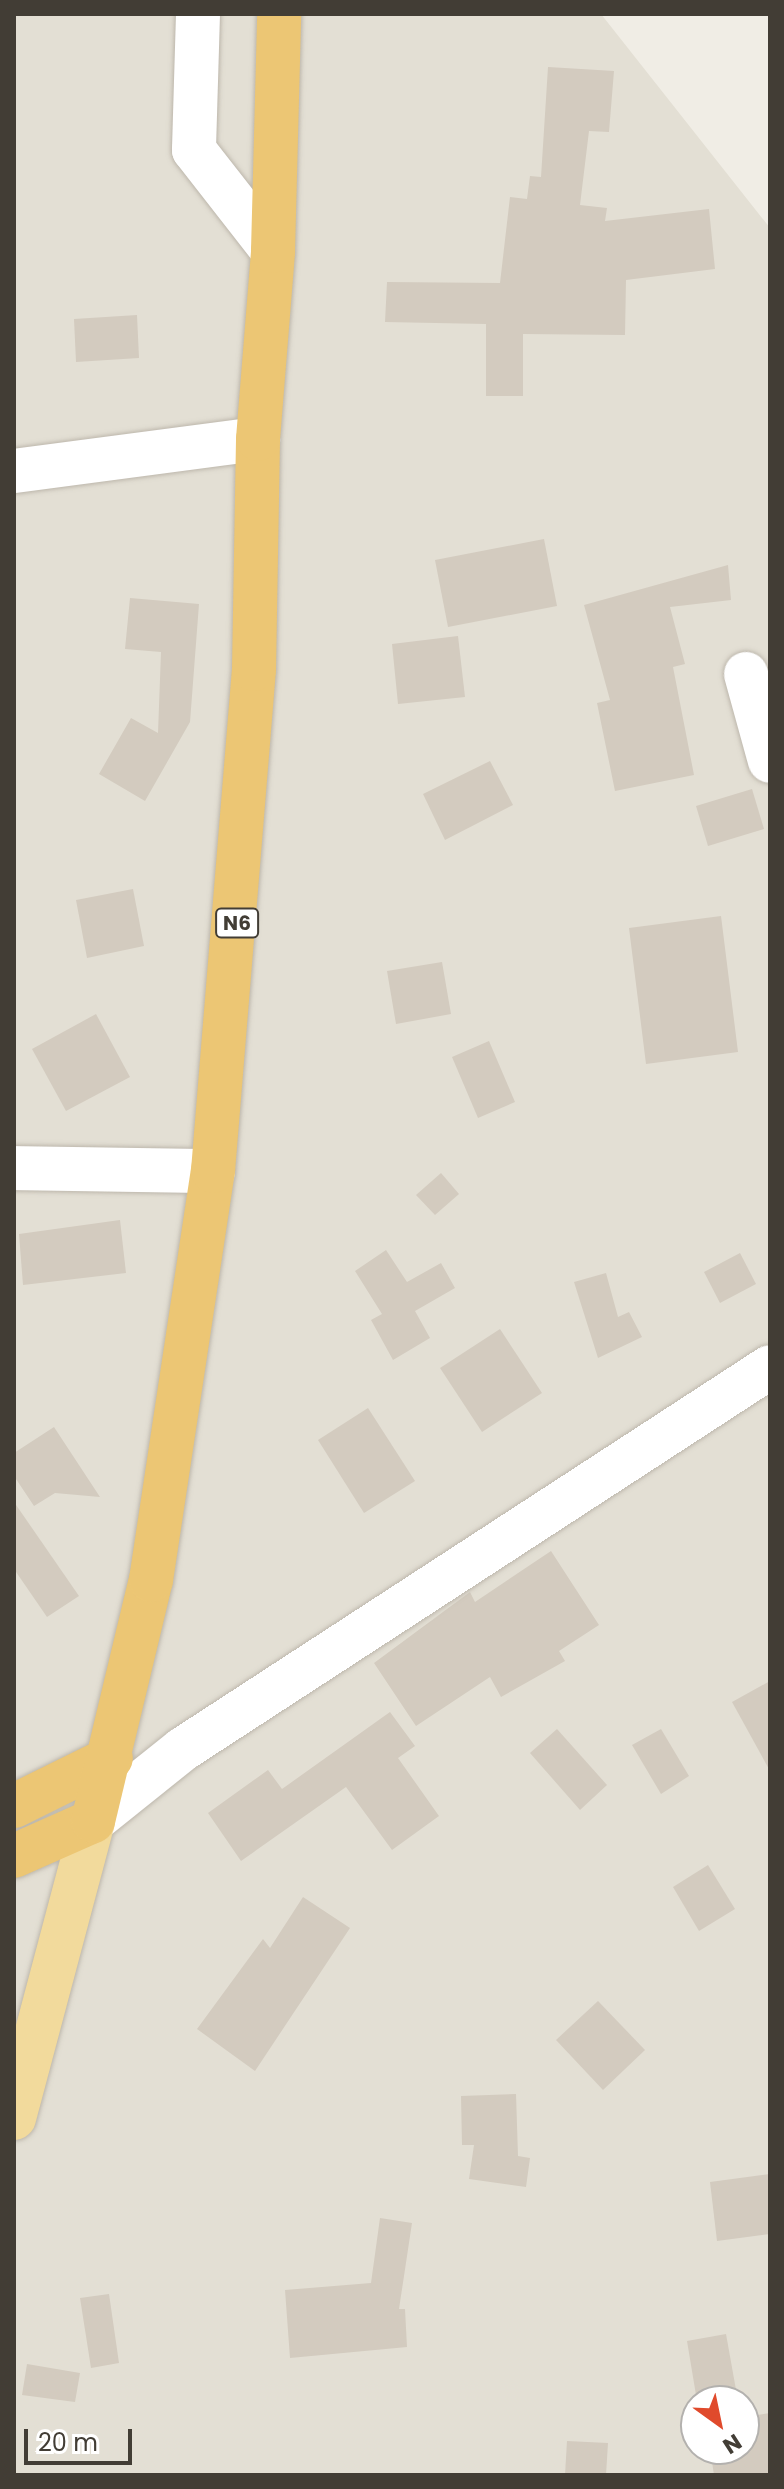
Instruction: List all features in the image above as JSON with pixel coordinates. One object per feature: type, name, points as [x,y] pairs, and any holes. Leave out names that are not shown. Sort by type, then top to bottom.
[{"type":"highway","name":"N6","points":[[93,1821],[111,1758],[151,1580],[213,1171],[254,669],[258,439],[273,251],[279,14]]},
{"type":"highway","points":[[14,1806],[111,1758]]},
{"type":"highway","points":[[14,1856],[93,1821]]},
{"type":"main road","points":[[14,2118],[93,1821]]},
{"type":"street","points":[[198,14],[194,150],[273,251]]},
{"type":"street","points":[[14,471],[258,439]]},
{"type":"street","points":[[746,674],[770,761]]},
{"type":"street","points":[[14,1168],[213,1171]]},
{"type":"street","points":[[93,1821],[183,1749],[770,1367]]},
{"type":"street","points":[[111,1758],[183,1749]]},
{"type":"shaded area","points":[[14,14],[601,14],[770,228],[770,2475],[14,2475]]},
{"type":"building","points":[[548,67],[614,71],[609,132],[589,131],[580,205],[607,208],[605,221],[709,209],[715,269],[626,280],[625,335],[523,334],[523,396],[486,396],[486,324],[385,322],[387,282],[500,283],[510,197],[527,199],[530,176],[541,177]]},
{"type":"building","points":[[137,315],[139,358],[76,362],[74,319]]},
{"type":"building","points":[[544,539],[557,606],[448,627],[435,560]]},
{"type":"building","points":[[728,565],[731,600],[670,607],[685,664],[673,667],[694,775],[615,791],[597,703],[610,700],[584,605]]},
{"type":"building","points":[[130,598],[199,604],[190,722],[145,801],[99,774],[131,718],[158,733],[161,652],[125,649]]},
{"type":"building","points":[[458,636],[465,697],[398,704],[392,644]]},
{"type":"building","points":[[490,761],[513,805],[445,840],[423,794]]},
{"type":"building","points":[[752,789],[764,829],[708,846],[696,806]]},
{"type":"building","points":[[133,889],[144,946],[87,958],[76,900]]},
{"type":"building","points":[[721,916],[738,1052],[646,1064],[629,928]]},
{"type":"building","points":[[442,962],[451,1014],[396,1024],[387,971]]},
{"type":"building","points":[[96,1014],[130,1077],[66,1111],[32,1049]]},
{"type":"building","points":[[489,1041],[515,1102],[478,1118],[452,1057]]},
{"type":"building","points":[[441,1173],[459,1194],[435,1215],[416,1195]]},
{"type":"building","points":[[120,1220],[126,1273],[23,1285],[19,1234]]},
{"type":"building","points":[[386,1250],[407,1282],[441,1263],[455,1288],[415,1311],[430,1338],[393,1360],[371,1320],[382,1314],[355,1271]]},
{"type":"building","points":[[740,1253],[756,1284],[720,1303],[704,1272]]},
{"type":"building","points":[[606,1273],[618,1317],[629,1312],[642,1337],[598,1358],[574,1282]]},
{"type":"building","points":[[500,1329],[542,1393],[482,1432],[440,1368]]},
{"type":"building","points":[[368,1408],[415,1481],[364,1513],[318,1440]]},
{"type":"building","points":[[54,1427],[100,1497],[55,1493],[34,1506],[14,1476],[14,1453]]},
{"type":"building","points":[[14,1502],[79,1596],[47,1617],[14,1569]]},
{"type":"building","points":[[551,1551],[599,1625],[559,1651],[565,1661],[501,1697],[490,1677],[416,1726],[374,1663],[470,1592],[475,1602]]},
{"type":"building","points":[[770,1681],[770,1771],[732,1702]]},
{"type":"building","points":[[390,1712],[415,1746],[398,1758],[439,1816],[392,1850],[346,1787],[241,1861],[208,1813],[268,1770],[282,1789]]},
{"type":"building","points":[[557,1729],[607,1785],[580,1810],[530,1753]]},
{"type":"building","points":[[661,1729],[689,1776],[661,1794],[632,1745]]},
{"type":"building","points":[[708,1865],[735,1909],[699,1931],[673,1887]]},
{"type":"building","points":[[303,1897],[350,1928],[255,2071],[197,2029],[263,1939],[270,1948]]},
{"type":"building","points":[[598,2001],[645,2050],[603,2090],[556,2040]]},
{"type":"building","points":[[516,2094],[518,2156],[530,2158],[526,2187],[469,2179],[474,2145],[462,2145],[461,2096]]},
{"type":"building","points":[[770,2174],[770,2234],[717,2241],[710,2182]]},
{"type":"building","points":[[380,2218],[412,2223],[399,2309],[405,2309],[407,2347],[290,2358],[285,2290],[371,2283]]},
{"type":"building","points":[[109,2294],[119,2363],[91,2368],[80,2298]]},
{"type":"building","points":[[726,2334],[735,2385],[694,2385],[687,2341]]},
{"type":"building","points":[[27,2364],[80,2373],[75,2402],[22,2395]]},
{"type":"building","points":[[770,2413],[770,2475],[714,2475],[712,2465],[760,2465],[760,2415]]},
{"type":"building","points":[[567,2441],[608,2443],[606,2475],[565,2475]]}]
